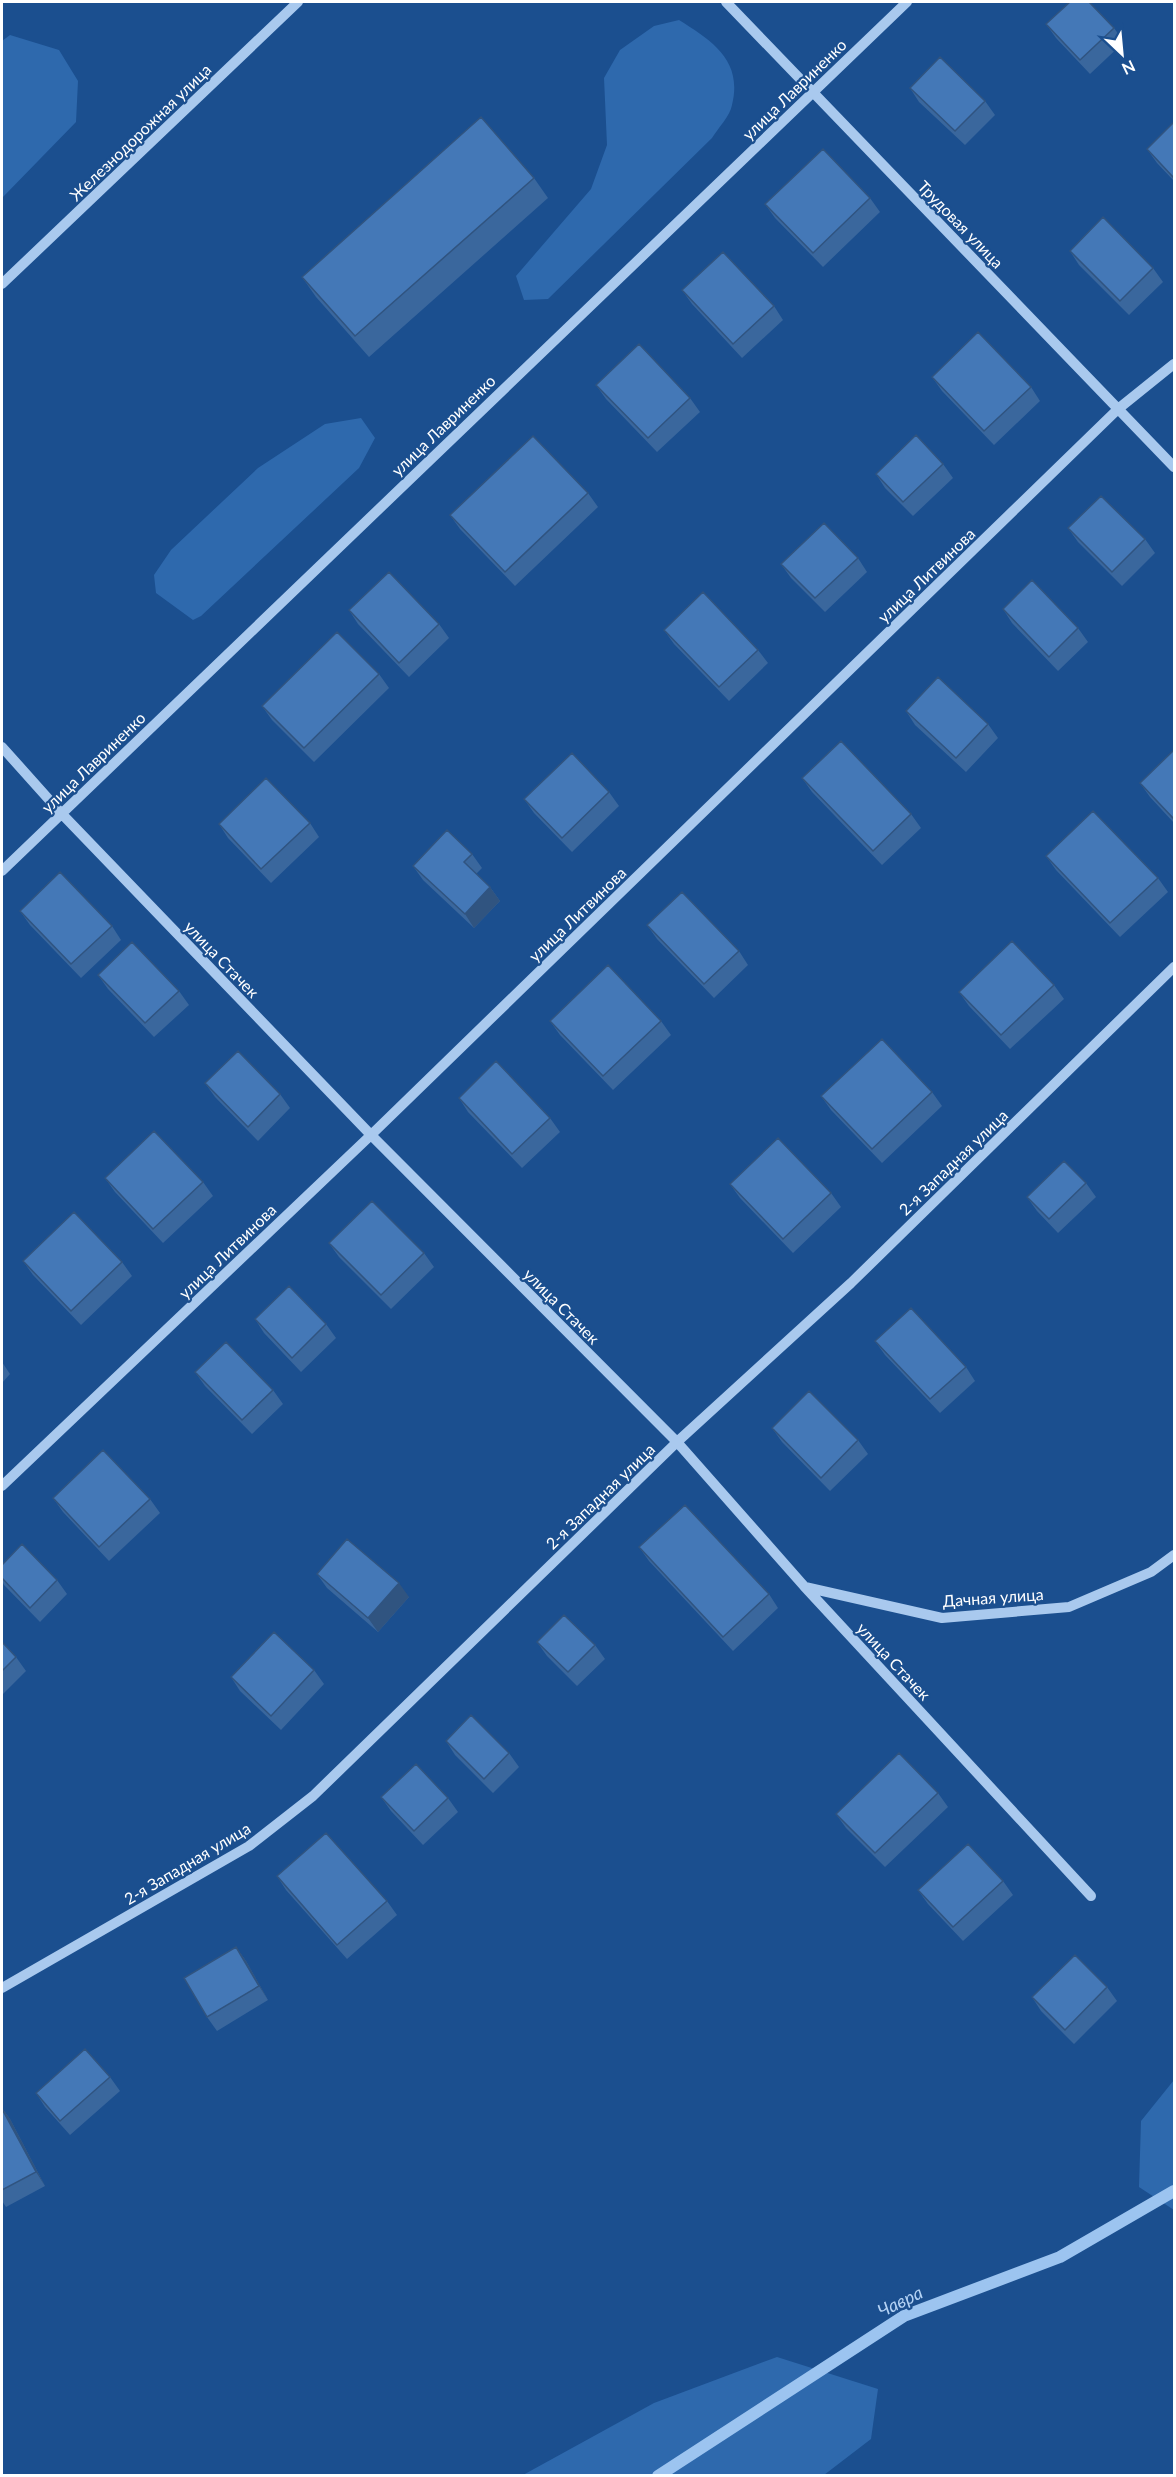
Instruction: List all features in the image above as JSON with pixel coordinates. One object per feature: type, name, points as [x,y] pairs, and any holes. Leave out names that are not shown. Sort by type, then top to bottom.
[{"type":"street","name":"Железнодорожная улица","points":[[2,284],[298,2]]},
{"type":"street","name":"Трудовая улица","points":[[726,2],[1174,467]]},
{"type":"street","name":"улица Лавриненко","points":[[2,871],[907,2]]},
{"type":"street","name":"улица Литвинова","points":[[2,1486],[371,1135],[1118,409],[1174,364]]},
{"type":"street","name":"улица Стачек","points":[[2,747],[61,813],[371,1135],[677,1442],[804,1586],[1091,1896]]},
{"type":"street","name":"2-я Западная улица","points":[[2,1988],[249,1846],[313,1796],[677,1442],[851,1282],[1174,967]]},
{"type":"street","name":"Дачная улица","points":[[804,1586],[942,1618],[954,1617],[1069,1607],[1151,1572],[1174,1555]]},
{"type":"shaded area","points":[[679,20],[713,44],[729,64],[734,89],[729,113],[712,138],[548,299],[524,300],[516,276],[591,189],[607,145],[604,78],[620,50],[654,26]]},
{"type":"shaded area","points":[[10,35],[59,50],[78,81],[76,122],[2,198],[2,41]]},
{"type":"shaded area","points":[[361,418],[375,438],[359,468],[201,616],[193,620],[156,593],[154,575],[171,550],[258,468],[325,424]]},
{"type":"shaded area","points":[[1174,2080],[1174,2210],[1139,2187],[1141,2121]]},
{"type":"shaded area","points":[[777,2357],[878,2389],[871,2439],[824,2475],[523,2475],[654,2403]]},
{"type":"building","points":[[1070,2],[1089,2],[1114,28],[1080,60],[1046,24]]},
{"type":"building","points":[[940,57],[985,101],[955,131],[910,88]]},
{"type":"building","points":[[481,117],[534,178],[355,336],[302,277]]},
{"type":"building","points":[[1174,122],[1174,178],[1147,149]]},
{"type":"building","points":[[823,149],[870,198],[813,253],[765,204]]},
{"type":"building","points":[[1103,217],[1153,268],[1120,301],[1070,251]]},
{"type":"building","points":[[723,252],[774,306],[733,344],[682,290]]},
{"type":"building","points":[[978,332],[1031,387],[984,431],[932,377]]},
{"type":"building","points":[[639,344],[690,398],[648,438],[596,385]]},
{"type":"building","points":[[916,435],[943,464],[903,502],[876,474]]},
{"type":"building","points":[[533,436],[588,493],[505,572],[450,515]]},
{"type":"building","points":[[1101,496],[1145,539],[1112,572],[1068,528]]},
{"type":"building","points":[[824,523],[858,558],[815,598],[781,564]]},
{"type":"building","points":[[389,572],[439,624],[399,663],[349,610]]},
{"type":"building","points":[[1032,580],[1078,628],[1049,657],[1003,609]]},
{"type":"building","points":[[703,592],[758,650],[719,687],[664,630]]},
{"type":"building","points":[[337,632],[379,674],[304,748],[262,706]]},
{"type":"building","points":[[938,677],[988,724],[956,758],[906,711]]},
{"type":"building","points":[[841,741],[911,814],[873,851],[802,778]]},
{"type":"building","points":[[1174,750],[1174,819],[1140,783]]},
{"type":"building","points":[[572,753],[609,792],[562,838],[524,799]]},
{"type":"building","points":[[266,778],[310,823],[261,869],[219,824]]},
{"type":"building","points":[[1093,811],[1158,878],[1110,923],[1046,856]]},
{"type":"building","points":[[447,830],[472,854],[464,862],[490,887],[465,914],[413,866]]},
{"type":"building","points":[[60,872],[112,926],[71,964],[20,911]]},
{"type":"building","points":[[682,892],[739,951],[704,984],[647,925]]},
{"type":"building","points":[[1012,941],[1054,985],[1001,1035],[959,992]]},
{"type":"building","points":[[132,942],[179,991],[145,1023],[98,975]]},
{"type":"building","points":[[608,965],[661,1021],[603,1076],[550,1021]]},
{"type":"building","points":[[882,1039],[932,1092],[872,1149],[821,1096]]},
{"type":"building","points":[[238,1051],[280,1094],[248,1127],[205,1083]]},
{"type":"building","points":[[496,1061],[550,1118],[512,1154],[459,1098]]},
{"type":"building","points":[[154,1131],[203,1182],[153,1229],[105,1178]]},
{"type":"building","points":[[778,1138],[831,1193],[783,1239],[730,1184]]},
{"type":"building","points":[[1064,1161],[1086,1183],[1049,1219],[1027,1197]]},
{"type":"building","points":[[372,1201],[424,1253],[381,1295],[329,1243]]},
{"type":"building","points":[[74,1212],[122,1262],[71,1311],[23,1261]]},
{"type":"building","points":[[289,1286],[326,1324],[292,1358],[255,1319]]},
{"type":"building","points":[[911,1308],[966,1367],[930,1399],[875,1341]]},
{"type":"building","points":[[226,1342],[273,1390],[242,1420],[195,1372]]},
{"type":"building","points":[[809,1391],[858,1440],[821,1478],[772,1428]]},
{"type":"building","points":[[103,1450],[150,1499],[99,1547],[53,1498]]},
{"type":"building","points":[[685,1505],[769,1594],[723,1637],[639,1547]]},
{"type":"building","points":[[347,1539],[399,1583],[368,1618],[317,1574]]},
{"type":"building","points":[[22,1544],[57,1580],[30,1608],[2,1578],[2,1565]]},
{"type":"building","points":[[564,1615],[595,1645],[568,1672],[537,1642]]},
{"type":"building","points":[[274,1632],[314,1670],[271,1716],[231,1677]]},
{"type":"building","points":[[2,1642],[16,1657],[2,1671]]},
{"type":"building","points":[[471,1715],[509,1753],[484,1779],[446,1741]]},
{"type":"building","points":[[899,1753],[938,1793],[875,1853],[836,1814]]},
{"type":"building","points":[[416,1764],[448,1798],[414,1831],[381,1797]]},
{"type":"building","points":[[326,1833],[387,1901],[337,1945],[277,1876]]},
{"type":"building","points":[[968,1844],[1003,1881],[953,1927],[918,1890]]},
{"type":"building","points":[[236,1947],[259,1986],[207,2017],[184,1978]]},
{"type":"building","points":[[1075,1955],[1107,1987],[1065,2030],[1032,1997]]},
{"type":"building","points":[[85,2049],[110,2077],[60,2121],[36,2093]]},
{"type":"building","points":[[2,2109],[36,2172],[2,2190]]},
{"type":"waterway","name":"Чавра","points":[[658,2476],[904,2316],[1060,2257],[1174,2191]]}]
